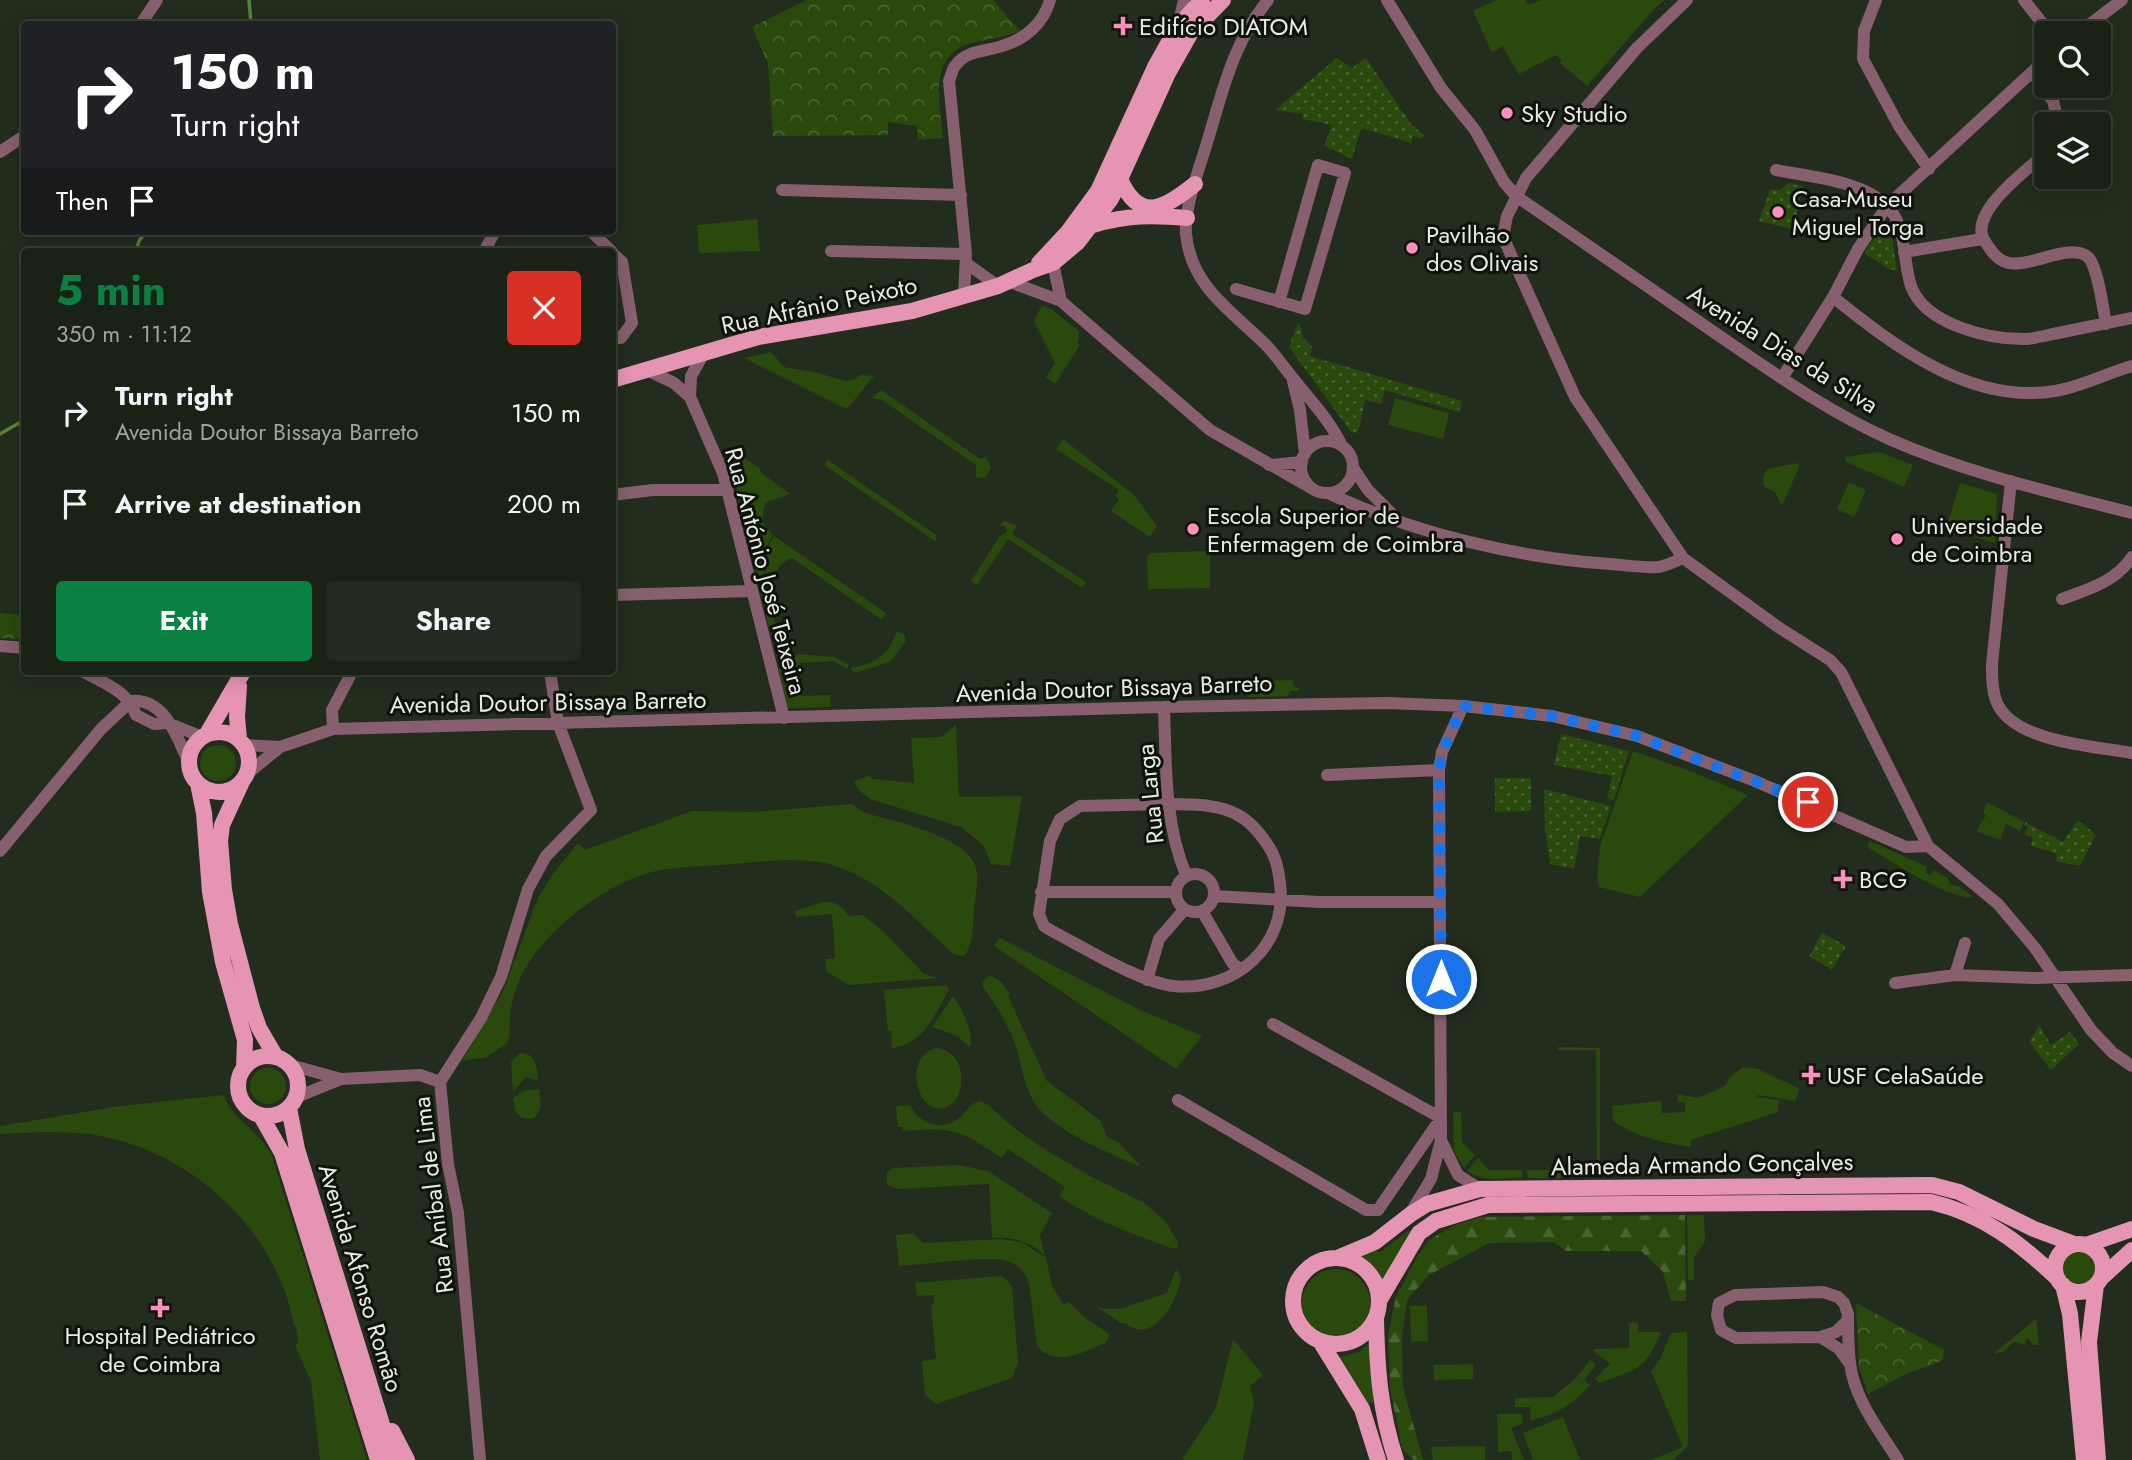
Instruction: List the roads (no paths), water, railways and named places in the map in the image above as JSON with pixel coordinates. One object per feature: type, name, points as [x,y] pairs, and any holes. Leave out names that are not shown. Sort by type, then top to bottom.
[{"type":"main road","name":"Rua Afrânio Peixoto","points":[[1032,270],[1068,232],[1098,191],[1155,67],[1178,26],[1202,0]]},
{"type":"main road","name":"Rua Afrânio Peixoto","points":[[616,379],[758,337],[912,311],[1004,284],[1053,263],[1078,242],[1111,198],[1168,73],[1190,34],[1223,0]]},
{"type":"main road","points":[[1120,179],[1125,192],[1135,202],[1148,208],[1162,206],[1174,200],[1195,184]]},
{"type":"main road","points":[[1093,225],[1119,217],[1143,215],[1187,218]]},
{"type":"main road","points":[[241,676],[237,717],[241,742],[249,764],[222,825],[220,841],[230,924],[252,1007],[259,1028],[298,1078],[293,1103],[276,1116],[261,1116],[252,1112],[240,1096],[238,1087],[244,1068],[245,1040],[223,962],[212,904],[204,813],[198,784],[190,771],[189,763],[190,753],[204,736],[241,676]]},
{"type":"main road","points":[[204,736],[223,732],[241,742]]},
{"type":"main road","points":[[198,784],[206,790],[224,792],[244,779]]},
{"type":"main road","points":[[244,1068],[258,1058],[283,1061]]},
{"type":"main road","name":"Avenida Afonso Romão","points":[[293,1103],[297,1149],[393,1460]]},
{"type":"main road","name":"Avenida Afonso Romão","points":[[261,1116],[282,1153],[379,1460]]},
{"type":"main road","name":"Alameda Armando Gonçalves","points":[[1337,1258],[1375,1242],[1411,1214],[1444,1198],[1480,1189],[1932,1185],[1959,1192],[2034,1229],[2080,1245]]},
{"type":"main road","name":"Alameda Armando Gonçalves","points":[[1378,1309],[1419,1233],[1436,1222],[1488,1205],[1931,1202],[1955,1207],[1999,1229],[2023,1246],[2060,1282]]},
{"type":"main road","points":[[2084,1460],[2070,1314],[2055,1272],[2057,1258],[2061,1251],[2132,1229]]},
{"type":"main road","points":[[2080,1245],[2097,1253],[2101,1258],[2102,1272],[2098,1282],[2089,1342],[2098,1460]]},
{"type":"main road","points":[[2060,1282],[2076,1292],[2090,1289],[2132,1250]]},
{"type":"main road","points":[[1378,1309],[1370,1329],[1359,1338],[1334,1344],[1320,1341],[1306,1332],[1298,1320],[1294,1293],[1308,1269],[1320,1262],[1337,1258],[1362,1267],[1371,1276],[1377,1288],[1378,1309],[1377,1376],[1384,1424],[1396,1460]]},
{"type":"main road","points":[[1320,1341],[1362,1409],[1378,1460]]},
{"type":"main road","points":[[375,1398],[407,1460]]},
{"type":"street","points":[[143,21],[157,0]]},
{"type":"street","points":[[964,297],[966,258],[949,81],[955,66],[971,53],[1006,45],[1029,32],[1045,15],[1050,0]]},
{"type":"street","points":[[1178,26],[1184,0]]},
{"type":"street","points":[[1268,0],[1246,29],[1231,61],[1195,184],[1186,235],[1197,273],[1211,295],[1266,345],[1331,424],[1342,446]]},
{"type":"street","points":[[1387,0],[1441,88],[1475,130],[1504,182],[1516,196]]},
{"type":"street","points":[[1687,0],[1637,48],[1526,178],[1507,216],[1503,237],[1575,397],[1683,558],[1777,627],[1830,660],[1841,673],[1928,846],[1998,904],[2035,947],[2091,1030],[2113,1054],[2132,1066]]},
{"type":"street","points":[[1876,0],[1864,31],[1863,59],[1899,126],[1929,169]]},
{"type":"street","points":[[2024,0],[2041,21]]},
{"type":"street","points":[[2094,21],[2122,0]]},
{"type":"street","points":[[1782,378],[1833,297],[1858,249],[1888,206],[2032,72],[2053,101],[2056,112]]},
{"type":"street","points":[[0,152],[21,138]]},
{"type":"street","points":[[2034,164],[1988,206],[1982,223],[1982,239],[1996,256],[2010,264],[2074,252],[2087,257],[2094,268],[2106,324]]},
{"type":"street","points":[[1236,289],[1279,302],[1306,309],[1345,173],[1318,165],[1279,302]]},
{"type":"street","points":[[1776,170],[1862,188],[1888,206],[1901,228],[1912,289],[1942,320],[1983,335],[2027,339],[2132,318]]},
{"type":"street","points":[[782,190],[961,195]]},
{"type":"street","name":"Avenida Dias da Silva","points":[[1516,196],[1782,378],[1842,415],[1888,439],[2011,481],[2132,513]]},
{"type":"street","points":[[595,235],[608,248]]},
{"type":"street","points":[[1904,252],[1982,239]]},
{"type":"street","points":[[831,251],[966,258],[1004,284],[1061,301],[1210,430],[1313,489],[1355,505],[1462,540],[1578,562],[1660,566],[1683,558]]},
{"type":"street","points":[[616,256],[622,262],[632,324],[621,338],[616,338]]},
{"type":"street","points":[[1053,263],[1061,301]]},
{"type":"street","points":[[1833,297],[1879,334],[1927,365],[1975,384],[2021,393],[2056,391],[2132,366]]},
{"type":"street","points":[[690,397],[691,376],[704,353]]},
{"type":"street","points":[[646,370],[674,383],[690,397]]},
{"type":"street","points":[[1292,378],[1300,410],[1303,478],[1313,489]]},
{"type":"street","name":"Rua António José Teixeira","points":[[690,397],[723,473],[784,718]]},
{"type":"street","points":[[1268,465],[1303,458],[1317,443],[1335,442],[1349,452],[1354,469],[1368,490],[1398,519]]},
{"type":"street","points":[[1330,494],[1344,488],[1354,469]]},
{"type":"street","points":[[2011,481],[1992,664],[1993,690],[1997,704],[2014,723],[2036,735],[2132,754]]},
{"type":"street","points":[[616,494],[653,489],[727,490]]},
{"type":"street","points":[[2062,599],[2101,585],[2124,569],[2132,557]]},
{"type":"street","points":[[616,595],[751,591]]},
{"type":"street","points":[[0,646],[21,648]]},
{"type":"street","points":[[89,675],[123,694],[131,701],[136,715],[154,724],[168,723],[204,736]]},
{"type":"street","points":[[333,729],[332,710],[350,675]]},
{"type":"street","points":[[550,675],[558,723]]},
{"type":"street","points":[[0,850],[101,729],[131,701]]},
{"type":"street","name":"Avenida Doutor Bissaya Barreto","points":[[244,779],[280,747],[333,729],[1387,702],[1463,706],[1552,716],[1637,736],[1787,793],[1906,847],[1928,846]]},
{"type":"street","points":[[1411,1214],[1431,1179],[1441,1140],[1439,771],[1442,752],[1463,706]]},
{"type":"street","name":"Rua Larga","points":[[1164,707],[1168,804],[1177,854],[1186,876]]},
{"type":"street","points":[[168,723],[189,763]]},
{"type":"street","name":"Rua Aníbal de Lima","points":[[480,1460],[458,1213],[448,1164],[440,1082],[481,1018],[501,977],[528,889],[546,856],[591,810],[558,723]]},
{"type":"street","name":"Avenida Doutor Bissaya Barreto","points":[[241,742],[280,747]]},
{"type":"street","points":[[1327,775],[1439,771]]},
{"type":"street","points":[[1168,804],[1222,808],[1238,815],[1258,832],[1273,852],[1278,864],[1282,900],[1275,930],[1264,949],[1251,963],[1231,976],[1200,986],[1172,986],[1147,979],[1044,926],[1039,914],[1050,841],[1060,819],[1080,806],[1168,804]]},
{"type":"street","points":[[1194,874],[1209,880],[1213,888],[1214,896],[1210,905],[1202,911],[1196,913],[1184,910],[1177,902],[1175,892],[1181,879],[1186,876],[1194,874]]},
{"type":"street","points":[[1041,892],[1175,892]]},
{"type":"street","points":[[1214,896],[1320,902],[1440,902]]},
{"type":"street","points":[[1147,979],[1159,939],[1184,910]]},
{"type":"street","points":[[1202,911],[1233,964],[1241,969]]},
{"type":"street","points":[[1955,975],[1965,943]]},
{"type":"street","points":[[1895,982],[1955,975],[2132,975]]},
{"type":"street","points":[[1273,1024],[1441,1118]]},
{"type":"street","points":[[283,1061],[341,1079],[419,1075],[440,1082]]},
{"type":"street","points":[[293,1103],[341,1079]]},
{"type":"street","points":[[1178,1100],[1366,1210],[1378,1210],[1441,1118]]},
{"type":"street","points":[[1441,1140],[1458,1175],[1480,1189]]},
{"type":"street","points":[[1847,1314],[1847,1321],[1836,1332],[1820,1337],[1736,1338],[1721,1330],[1717,1315],[1719,1303],[1735,1295],[1823,1292],[1838,1297],[1847,1314],[1850,1365],[1865,1408],[1898,1460]]},
{"type":"street","points":[[1820,1337],[1838,1348],[1850,1365]]},
{"type":"waterway","points":[[249,0],[251,21]]},
{"type":"waterway","points":[[137,248],[143,235]]},
{"type":"waterway","points":[[0,434],[21,422]]},
{"type":"place","name":"Edifício DIATOM","points":[[1123,26]]},
{"type":"place","name":"Sky Studio","points":[[1507,113]]},
{"type":"place","name":"Casa-Museu Miguel Torga","points":[[1778,212]]},
{"type":"place","name":"Pavilhão dos Olivais","points":[[1412,248]]},
{"type":"place","name":"Escola Superior de Enfermagem de Coimbra","points":[[1193,529]]},
{"type":"place","name":"Universidade de Coimbra","points":[[1897,539]]},
{"type":"place","name":"BCG","points":[[1843,879]]},
{"type":"place","name":"USF CelaSaúde","points":[[1811,1075]]},
{"type":"place","name":"Hospital Pediátrico de Coimbra","points":[[160,1308]]}]
